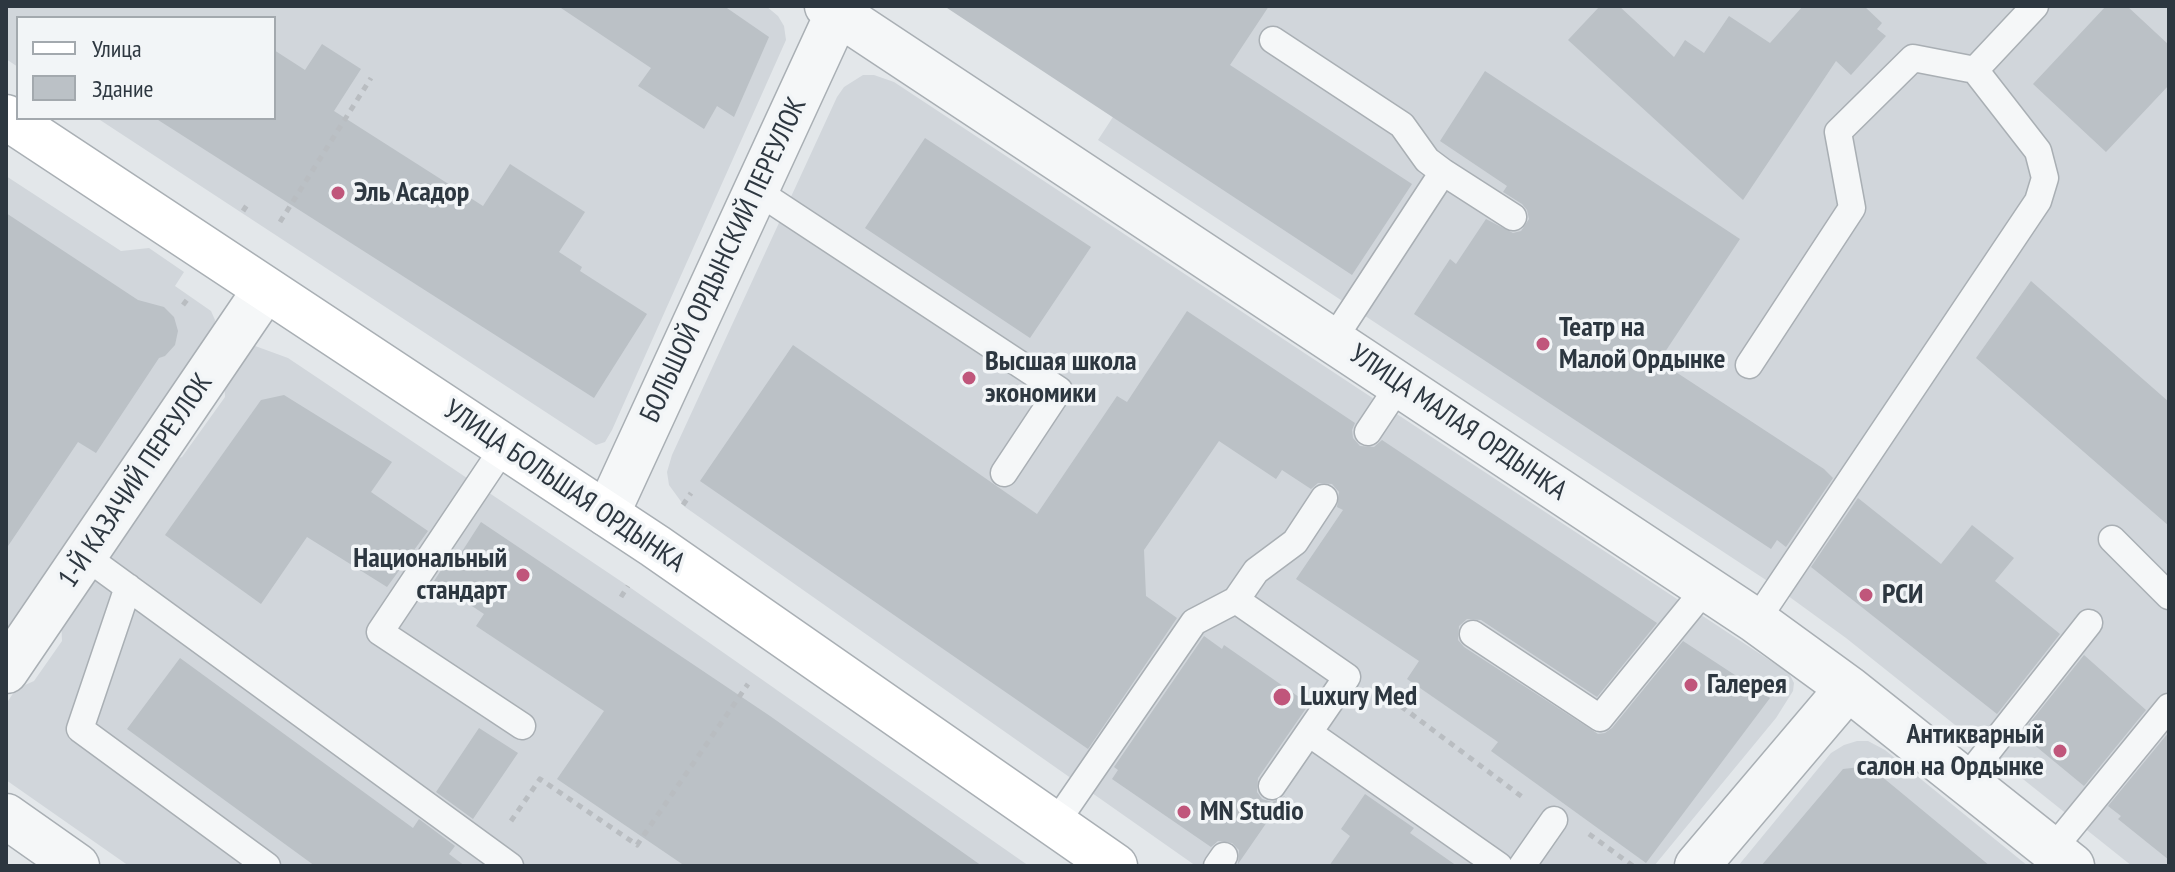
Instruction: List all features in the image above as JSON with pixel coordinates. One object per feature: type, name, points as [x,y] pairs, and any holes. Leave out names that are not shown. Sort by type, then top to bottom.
[{"type":"main road","name":"УЛИЦА БОЛЬШАЯ ОРДЫНКА","points":[[6,117],[607,514],[1055,824],[1106,863]]},
{"type":"street","name":"БОЛЬШОЙ ОРДЫНСКИЙ ПЕРЕУЛОК","points":[[607,514],[757,191],[835,9]]},
{"type":"street","name":"УЛИЦА МАЛАЯ ОРДЫНКА","points":[[835,9],[1756,621],[1848,688],[2062,858]]},
{"type":"street","name":"1-Й КАЗАЧИЙ ПЕРЕУЛОК","points":[[6,671],[265,290]]},
{"type":"street","points":[[1697,866],[1848,688]]},
{"type":"street","points":[[6,816],[77,866]]},
{"type":"lane","points":[[1975,70],[2035,6]]},
{"type":"lane","points":[[1273,40],[1402,125],[1427,160],[1513,217]]},
{"type":"lane","points":[[1749,365],[1852,208],[1838,132],[1913,58],[1975,70],[2038,151],[2045,178],[2038,201],[1756,621]]},
{"type":"lane","points":[[1333,340],[1443,172]]},
{"type":"lane","points":[[757,191],[1059,390],[1004,473]]},
{"type":"lane","points":[[1368,432],[1400,384]]},
{"type":"lane","points":[[504,447],[380,632],[522,726]]},
{"type":"lane","points":[[1055,824],[1194,622],[1236,600],[1256,571],[1295,542],[1324,498]]},
{"type":"lane","points":[[2112,539],[2169,596]]},
{"type":"lane","points":[[85,556],[510,866]]},
{"type":"lane","points":[[128,587],[80,729],[267,866]]},
{"type":"lane","points":[[1473,634],[1600,718],[1706,588]]},
{"type":"lane","points":[[1236,600],[1347,677],[1272,786]]},
{"type":"lane","points":[[1965,780],[2089,623]]},
{"type":"lane","points":[[2062,858],[2169,707]]},
{"type":"lane","points":[[1309,733],[1499,866]]},
{"type":"lane","points":[[1522,866],[1554,820]]},
{"type":"path","points":[[280,222],[371,78]]},
{"type":"path","points":[[243,211],[249,202]]},
{"type":"path","points":[[183,305],[190,296]]},
{"type":"path","points":[[683,505],[691,493]]},
{"type":"path","points":[[621,597],[628,586]]},
{"type":"path","points":[[1347,677],[1374,686],[1554,820],[1579,827],[1633,866]]},
{"type":"path","points":[[519,808],[540,779],[637,845],[748,684]]},
{"type":"shaded area","points":[[6,6],[766,6],[784,26],[786,40],[612,430],[605,442],[596,445],[100,120],[276,120],[276,16],[16,16],[16,66],[6,59]]},
{"type":"shaded area","points":[[1185,6],[2169,6],[2169,866],[2132,866],[1846,638],[1769,582],[1098,140]]},
{"type":"shaded area","points":[[863,75],[874,75],[894,82],[1789,673],[1794,683],[1793,691],[1776,718],[1654,866],[1196,866],[685,507],[669,485],[667,472],[672,455],[837,97],[844,87]]},
{"type":"shaded area","points":[[6,176],[121,251],[149,248],[184,272],[175,286],[211,311],[215,320],[214,328],[6,637]]},
{"type":"shaded area","points":[[247,343],[288,358],[628,586],[1029,866],[129,866],[6,780],[6,704],[16,689],[34,681],[62,641],[61,618],[165,464],[182,457],[225,397],[224,378]]},
{"type":"shaded area","points":[[1857,741],[1868,741],[1885,750],[2028,866],[1738,866],[1831,753]]},
{"type":"building","points":[[558,6],[724,6],[769,37],[734,117],[717,106],[704,129],[638,86],[651,68]]},
{"type":"building","points":[[944,6],[1269,6],[1230,65],[1412,184],[1352,275]]},
{"type":"building","points":[[1600,6],[1619,6],[1674,57],[1685,40],[1704,53],[1729,16],[1770,43],[1803,6],[1864,6],[1882,23],[1877,29],[1886,36],[1851,75],[1836,61],[1743,200],[1568,40]]},
{"type":"building","points":[[2106,6],[2127,6],[2169,45],[2169,85],[2106,152],[2033,84]]},
{"type":"building","points":[[322,44],[361,69],[334,111],[483,206],[510,164],[585,212],[559,252],[582,267],[580,271],[647,314],[594,398],[158,120],[276,120],[276,51],[305,70]]},
{"type":"building","points":[[1485,71],[1740,239],[1659,361],[1824,469],[1833,478],[1786,547],[1777,540],[1771,549],[1414,314],[1450,259],[1456,264],[1486,219],[1513,233],[1521,231],[1529,219],[1522,204],[1503,192],[1507,186],[1440,141]]},
{"type":"building","points":[[925,138],[1091,247],[1030,338],[865,228]]},
{"type":"building","points":[[6,213],[138,300],[164,307],[174,317],[178,331],[175,345],[159,358],[96,453],[78,442],[6,549]]},
{"type":"building","points":[[2031,281],[2169,402],[2169,526],[1976,358]]},
{"type":"building","points":[[1187,311],[1355,423],[1353,438],[1360,446],[1374,447],[1382,440],[1657,623],[1597,697],[1481,620],[1467,619],[1459,626],[1458,640],[1464,647],[1598,734],[1612,728],[1683,641],[1770,698],[1646,863],[1491,751],[1498,742],[1407,679],[1419,661],[1296,579],[1343,510],[1337,507],[1339,492],[1332,484],[1318,483],[1311,489],[1282,470],[1276,479],[1219,441],[1144,550],[1146,596],[1177,618],[1088,749],[700,481],[793,345],[1037,514],[1117,396],[1127,402]]},
{"type":"building","points":[[284,395],[392,462],[371,492],[428,531],[387,587],[307,537],[261,604],[165,535],[261,400]]},
{"type":"building","points":[[1858,498],[1941,564],[1972,525],[2014,558],[1995,581],[2060,634],[1997,714],[1811,567]]},
{"type":"building","points":[[481,522],[770,716],[982,866],[685,866],[557,779],[604,711],[476,626],[484,614],[434,581],[455,549],[461,553]]},
{"type":"building","points":[[1204,636],[1222,649],[1224,645],[1309,704],[1258,778],[1257,792],[1262,799],[1272,802],[1285,796],[1238,864],[1239,850],[1232,843],[1218,841],[1211,847],[1112,779],[1118,770],[1114,767]]},
{"type":"building","points":[[2084,655],[2146,710],[2084,786],[2021,734]]},
{"type":"building","points":[[180,658],[413,828],[419,819],[455,846],[449,854],[465,866],[315,866],[127,729]]},
{"type":"building","points":[[479,728],[518,753],[473,819],[436,792]]},
{"type":"building","points":[[2169,732],[2169,860],[2118,819],[2121,816],[2108,806]]},
{"type":"building","points":[[1869,766],[1990,866],[1761,866],[1843,769]]},
{"type":"building","points":[[1365,794],[1414,828],[1410,833],[1457,866],[1329,866],[1350,836],[1341,829]]},
{"type":"place","name":"Эль Асадор","points":[[338,193]]},
{"type":"place","name":"Театр на Малой Ордынке","points":[[1543,344]]},
{"type":"place","name":"Высшая школа экономики","points":[[969,378]]},
{"type":"place","name":"Национальный стандарт","points":[[523,575]]},
{"type":"place","name":"РСИ","points":[[1866,595]]},
{"type":"place","name":"Галерея","points":[[1691,685]]},
{"type":"place","name":"Luxury Med","points":[[1282,697]]},
{"type":"place","name":"Антикварный салон на Ордынке","points":[[2060,751]]},
{"type":"place","name":"MN Studio","points":[[1184,812]]}]
